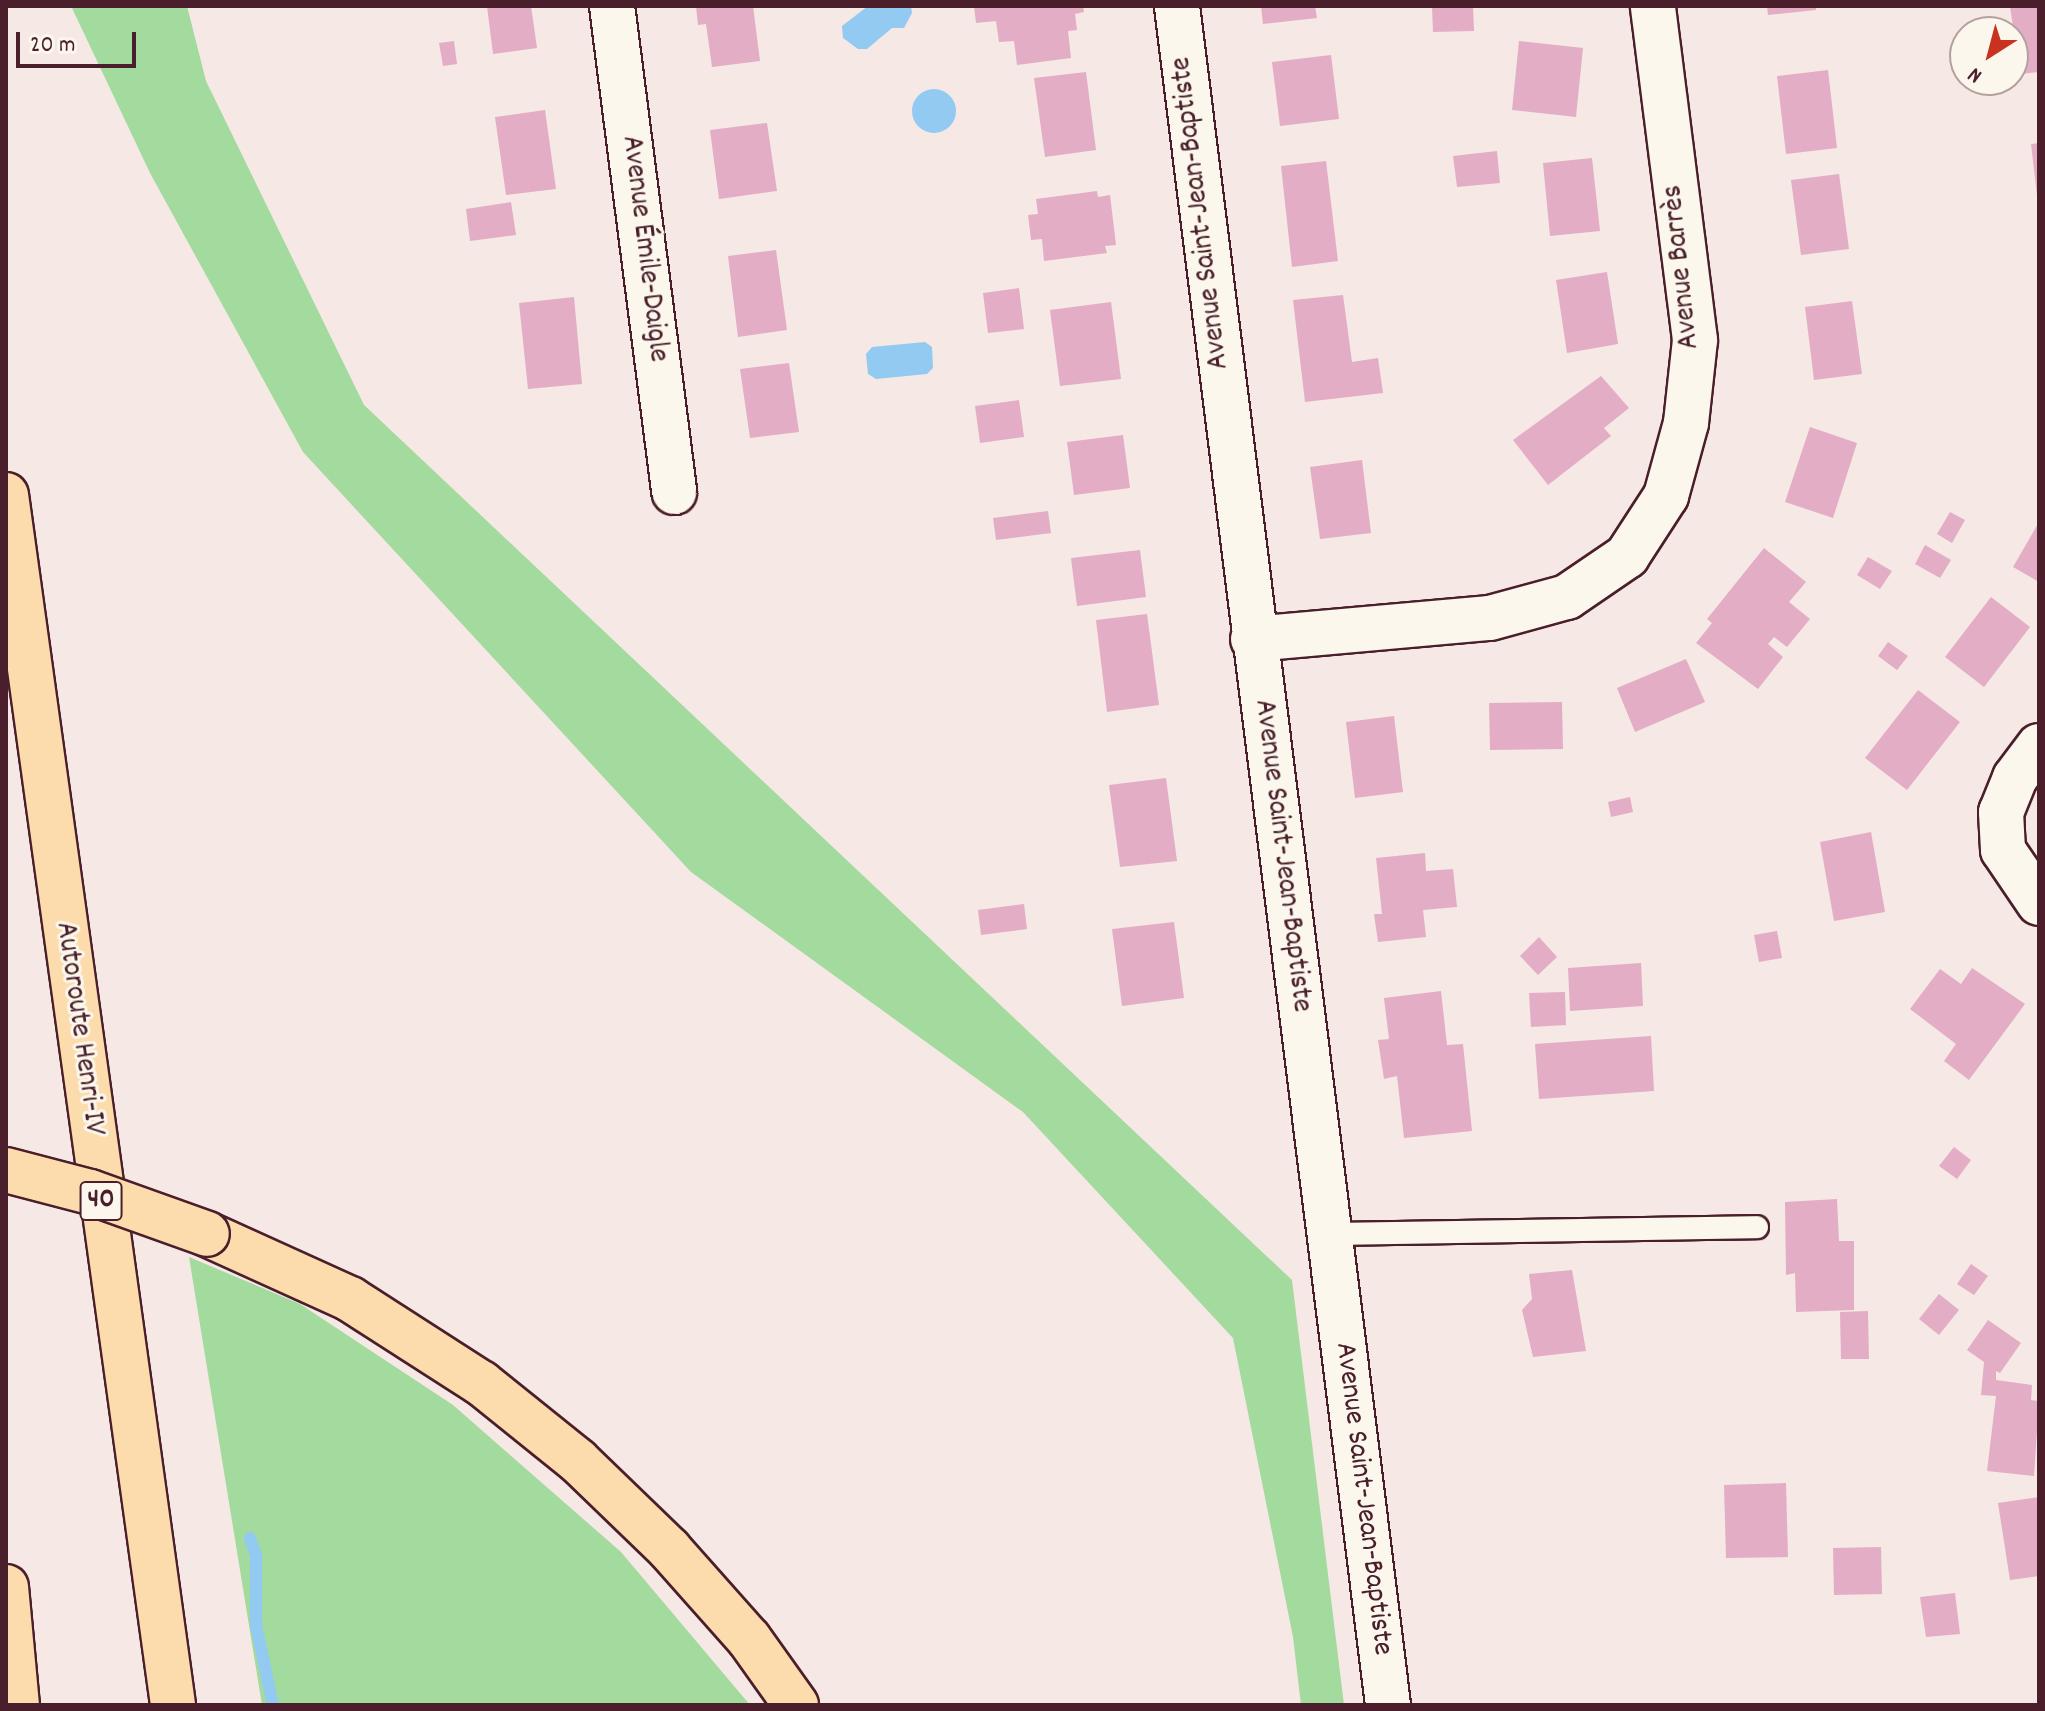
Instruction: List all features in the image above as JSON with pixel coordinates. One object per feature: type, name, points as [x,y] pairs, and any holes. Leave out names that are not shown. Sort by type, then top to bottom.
[{"type":"highway","name":"Autoroute Henri-IV","points":[[6,495],[163,1658],[173,1705]]},
{"type":"highway","points":[[6,1170],[90,1192],[207,1234],[350,1299],[493,1393],[578,1461],[669,1549],[749,1639],[796,1705]]},
{"type":"highway","points":[[6,1587],[17,1705]]},
{"type":"highway","name":"40","points":[[163,1658],[167,1705]]},
{"type":"street","name":"Avenue Émile-Daigle","points":[[612,6],[674,492]]},
{"type":"street","name":"Avenue Saint-Jean-Baptiste","points":[[1177,6],[1253,639],[1388,1705]]},
{"type":"street","name":"Avenue Barrès","points":[[1253,639],[1490,618],[1567,597],[1627,556],[1666,496],[1686,423],[1695,340],[1653,6]]},
{"type":"street","points":[[2039,746],[2015,778],[2001,812],[2003,850],[2039,903]]},
{"type":"lane","points":[[1328,1234],[1757,1227]]},
{"type":"green space","points":[[71,6],[187,6],[206,81],[364,405],[1292,1280],[1344,1705],[1301,1705],[1293,1637],[1233,1338],[1023,1112],[691,872],[303,452],[150,173]]},
{"type":"green space","points":[[189,1257],[300,1304],[453,1405],[621,1552],[750,1705],[262,1705]]},
{"type":"water","points":[[868,6],[911,6],[912,13],[904,28],[892,28],[867,49],[858,49],[843,38],[842,26]]},
{"type":"water","points":[[934,89],[949,96],[956,111],[949,126],[934,133],[919,126],[912,111],[919,96]]},
{"type":"water","points":[[925,342],[932,347],[933,368],[927,374],[876,379],[868,374],[866,354],[872,347]]},
{"type":"building","points":[[487,6],[531,6],[537,48],[493,54]]},
{"type":"building","points":[[696,6],[753,6],[760,61],[712,67],[706,24],[698,25]]},
{"type":"building","points":[[974,6],[1083,6],[1084,12],[1075,14],[1077,30],[1068,31],[1071,58],[1017,65],[1014,41],[999,42],[996,21],[976,23]]},
{"type":"building","points":[[1261,6],[1315,6],[1317,18],[1263,24]]},
{"type":"building","points":[[1432,6],[1473,6],[1474,31],[1433,32]]},
{"type":"building","points":[[1767,6],[1816,6],[1816,10],[1768,15]]},
{"type":"building","points":[[2010,6],[2039,6],[2039,72],[2029,73],[2029,16],[2011,16]]},
{"type":"building","points":[[454,41],[457,64],[443,66],[439,43]]},
{"type":"building","points":[[1519,41],[1583,48],[1576,117],[1512,110]]},
{"type":"building","points":[[1331,55],[1339,119],[1280,126],[1272,62]]},
{"type":"building","points":[[1828,70],[1837,148],[1786,154],[1777,76]]},
{"type":"building","points":[[1086,72],[1096,150],[1045,157],[1034,78]]},
{"type":"building","points":[[545,110],[556,189],[506,195],[495,117]]},
{"type":"building","points":[[767,123],[777,191],[719,199],[710,130]]},
{"type":"building","points":[[2039,143],[2039,195],[2037,195],[2031,144]]},
{"type":"building","points":[[1497,151],[1500,183],[1457,187],[1453,156]]},
{"type":"building","points":[[1592,158],[1600,231],[1550,236],[1543,163]]},
{"type":"building","points":[[1326,161],[1338,261],[1292,267],[1281,166]]},
{"type":"building","points":[[1839,174],[1849,249],[1801,255],[1791,180]]},
{"type":"building","points":[[1097,191],[1098,197],[1110,195],[1116,245],[1105,246],[1107,253],[1044,261],[1042,239],[1031,240],[1028,215],[1038,214],[1036,199]]},
{"type":"building","points":[[511,202],[516,235],[470,241],[466,209]]},
{"type":"building","points":[[776,250],[787,330],[738,337],[728,256]]},
{"type":"building","points":[[1607,272],[1618,344],[1567,353],[1556,280]]},
{"type":"building","points":[[1019,288],[1024,329],[988,333],[983,293]]},
{"type":"building","points":[[1343,295],[1352,362],[1378,358],[1383,393],[1305,402],[1293,300]]},
{"type":"building","points":[[574,297],[582,384],[528,389],[519,303]]},
{"type":"building","points":[[1852,301],[1862,374],[1814,380],[1805,307]]},
{"type":"building","points":[[1111,302],[1121,379],[1060,386],[1050,310]]},
{"type":"building","points":[[789,363],[799,432],[750,438],[740,369]]},
{"type":"building","points":[[1601,376],[1629,408],[1604,428],[1611,436],[1548,485],[1513,440]]},
{"type":"building","points":[[1019,400],[1024,437],[980,443],[975,406]]},
{"type":"building","points":[[1810,427],[1857,443],[1833,518],[1785,502]]},
{"type":"building","points":[[1123,435],[1130,488],[1074,495],[1067,442]]},
{"type":"building","points":[[1362,460],[1371,533],[1320,539],[1310,467]]},
{"type":"building","points":[[1048,511],[1051,533],[996,540],[993,518]]},
{"type":"building","points":[[1950,512],[1965,520],[1952,543],[1937,534]]},
{"type":"building","points":[[2039,522],[2039,582],[2013,567]]},
{"type":"building","points":[[1925,545],[1951,560],[1940,578],[1915,564]]},
{"type":"building","points":[[1764,548],[1806,582],[1789,602],[1810,619],[1787,647],[1774,637],[1768,644],[1783,657],[1758,689],[1696,643],[1712,623],[1707,619]]},
{"type":"building","points":[[1140,550],[1146,597],[1077,606],[1071,558]]},
{"type":"building","points":[[1868,557],[1892,571],[1880,589],[1857,575]]},
{"type":"building","points":[[1991,597],[2030,627],[1984,687],[1945,657]]},
{"type":"building","points":[[1147,614],[1159,705],[1107,712],[1096,620]]},
{"type":"building","points":[[1888,642],[1908,656],[1897,670],[1878,656]]},
{"type":"building","points":[[1686,659],[1705,702],[1635,732],[1617,688]]},
{"type":"building","points":[[1918,690],[1960,722],[1907,790],[1865,758]]},
{"type":"building","points":[[1562,702],[1563,749],[1490,750],[1489,703]]},
{"type":"building","points":[[1394,716],[1403,792],[1355,798],[1346,722]]},
{"type":"building","points":[[1166,778],[1177,861],[1120,867],[1109,785]]},
{"type":"building","points":[[1630,797],[1633,812],[1611,817],[1608,802]]},
{"type":"building","points":[[1871,832],[1885,912],[1834,921],[1820,842]]},
{"type":"building","points":[[1425,853],[1426,871],[1453,869],[1457,907],[1423,910],[1426,937],[1378,942],[1374,914],[1382,914],[1376,858]]},
{"type":"building","points":[[1024,904],[1027,929],[981,935],[978,910]]},
{"type":"building","points":[[1174,922],[1184,998],[1122,1006],[1112,929]]},
{"type":"building","points":[[1777,931],[1782,958],[1759,962],[1754,935]]},
{"type":"building","points":[[1539,937],[1557,957],[1538,975],[1520,956]]},
{"type":"building","points":[[1641,963],[1643,1006],[1570,1011],[1568,968]]},
{"type":"building","points":[[1972,968],[2025,1004],[1969,1080],[1944,1061],[1956,1044],[1910,1009],[1940,969],[1961,984]]},
{"type":"building","points":[[1441,991],[1447,1045],[1463,1044],[1472,1131],[1404,1138],[1397,1076],[1384,1079],[1378,1040],[1389,1039],[1384,998]]},
{"type":"building","points":[[1565,992],[1566,1025],[1531,1027],[1529,993]]},
{"type":"building","points":[[1651,1036],[1654,1091],[1539,1099],[1535,1044]]},
{"type":"building","points":[[1954,1147],[1971,1160],[1957,1179],[1939,1166]]},
{"type":"building","points":[[1837,1199],[1839,1241],[1854,1241],[1854,1310],[1796,1312],[1795,1273],[1786,1275],[1785,1202]]},
{"type":"building","points":[[1971,1264],[1988,1276],[1974,1295],[1957,1284]]},
{"type":"building","points":[[1572,1270],[1586,1351],[1533,1357],[1522,1310],[1532,1299],[1529,1274]]},
{"type":"building","points":[[1939,1294],[1959,1310],[1939,1335],[1919,1319]]},
{"type":"building","points":[[1868,1311],[1869,1359],[1841,1359],[1840,1312]]},
{"type":"building","points":[[1988,1320],[2021,1343],[2000,1373],[1996,1371],[1996,1380],[2032,1385],[2031,1400],[2039,1401],[2034,1476],[1987,1471],[1996,1396],[1981,1395],[1984,1362],[1967,1350]]},
{"type":"building","points":[[1786,1483],[1788,1557],[1726,1558],[1724,1485]]},
{"type":"building","points":[[2039,1497],[2039,1576],[2010,1580],[1998,1503]]},
{"type":"building","points":[[1881,1547],[1882,1594],[1834,1595],[1833,1548]]},
{"type":"building","points":[[1955,1593],[1960,1634],[1926,1637],[1920,1597]]},
{"type":"waterway","points":[[250,1538],[256,1555],[256,1625],[273,1705]]}]
